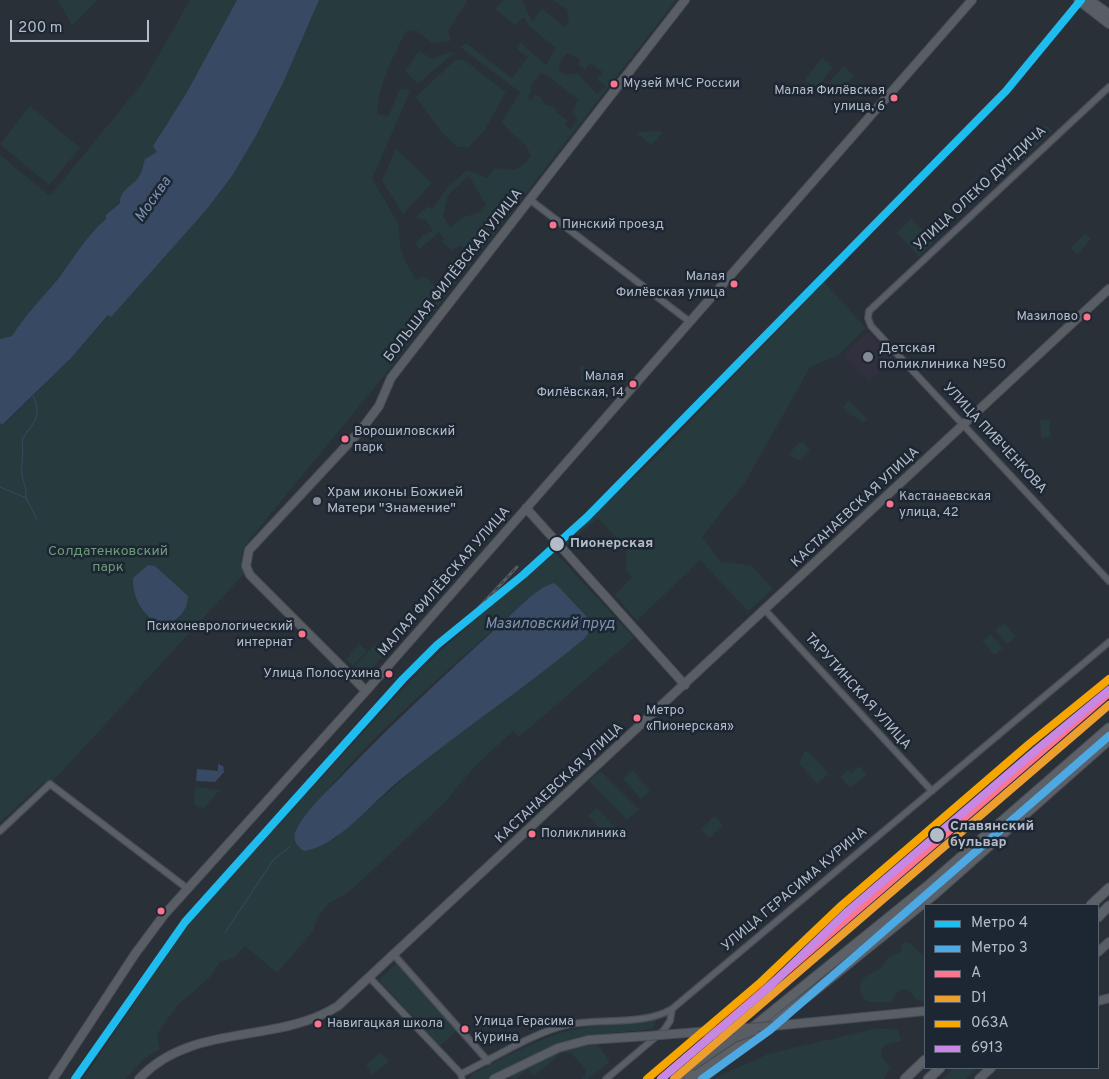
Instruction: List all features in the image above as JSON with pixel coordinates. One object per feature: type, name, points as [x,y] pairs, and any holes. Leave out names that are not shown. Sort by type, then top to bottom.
[{"type":"main road","points":[[689,1079],[930,884],[1109,728]]},
{"type":"main road","points":[[701,1079],[817,989],[936,892],[1109,740]]},
{"type":"main road","points":[[1092,904],[1109,888]]},
{"type":"main road","points":[[1099,916],[1109,906]]},
{"type":"main road","points":[[905,1079],[924,1061]]},
{"type":"main road","points":[[928,1079],[939,1069]]},
{"type":"street","name":"БОЛЬШАЯ ФИЛЁВСКАЯ УЛИЦА","points":[[366,691],[250,575],[246,566],[249,550],[374,415],[390,378],[685,0]]},
{"type":"street","name":"МАЛАЯ ФИЛЁВСКАЯ УЛИЦА","points":[[53,1079],[135,954],[164,915],[366,691],[972,0]]},
{"type":"street","points":[[1090,0],[1109,14]]},
{"type":"street","points":[[1080,2],[1109,24]]},
{"type":"street","name":"УЛИЦА ОЛЕКО ДУНДИЧА","points":[[869,310],[1109,86]]},
{"type":"street","points":[[529,199],[690,322]]},
{"type":"street","name":"КАСТАНАЕВСКАЯ УЛИЦА","points":[[140,1079],[157,1063],[200,1043],[278,1030],[315,1019],[338,1006],[1109,289]]},
{"type":"street","name":"УЛИЦА ПИВЧЕНКОВА","points":[[869,310],[868,318],[871,326],[1109,581]]},
{"type":"street","points":[[526,508],[685,685]]},
{"type":"street","name":"ТАРУТИНСКАЯ УЛИЦА","points":[[765,610],[932,791]]},
{"type":"street","name":"УЛИЦА ГЕРАСИМА КУРИНА","points":[[462,1077],[488,1061],[540,1035],[566,1026],[651,1017],[672,1009],[1109,642]]},
{"type":"street","points":[[0,831],[50,784],[188,889]]},
{"type":"street","points":[[1099,951],[1109,942]]},
{"type":"street","points":[[394,955],[488,1061]]},
{"type":"street","points":[[370,978],[462,1077]]},
{"type":"street","points":[[606,1079],[664,1030],[670,1020],[672,1009]]},
{"type":"street","points":[[494,1079],[542,1054],[588,1040],[799,1024],[924,1011]]},
{"type":"street","points":[[677,1079],[734,1038],[773,1026]]},
{"type":"street","points":[[979,1079],[990,1069]]},
{"type":"shaded area","name":"Детская поликлиника №50","points":[[868,332],[893,358],[869,382],[843,355]]},
{"type":"green space","points":[[58,0],[98,0],[72,25]]},
{"type":"green space","points":[[190,0],[237,0],[187,92],[159,135],[157,152],[145,159],[139,176],[124,191],[120,198],[120,203],[113,208],[12,336],[0,339],[0,155],[50,196],[144,81]]},
{"type":"green space","name":"Солдатенковский парк","points":[[319,0],[466,0],[467,2],[448,31],[451,41],[432,43],[416,30],[406,31],[383,82],[378,104],[378,114],[388,117],[400,89],[410,91],[372,179],[398,223],[400,245],[405,261],[416,280],[423,276],[442,295],[472,256],[460,245],[452,250],[442,242],[445,239],[439,232],[420,249],[415,244],[423,235],[433,231],[426,220],[415,217],[429,206],[432,209],[447,188],[467,170],[487,178],[494,168],[519,168],[531,156],[526,146],[502,122],[520,92],[460,47],[466,43],[512,78],[528,57],[517,49],[521,43],[546,65],[556,48],[529,26],[524,17],[515,25],[495,9],[504,0],[522,0],[532,21],[542,9],[564,27],[569,20],[567,9],[552,0],[676,0],[383,377],[250,539],[241,557],[244,574],[51,783],[43,783],[0,822],[0,423],[2,425],[5,423],[71,358],[207,209],[232,176],[257,134],[283,83]],"holes":[[[567,53],[581,60],[578,64],[585,70],[590,63],[603,72],[597,80],[606,86],[597,94],[577,73],[566,75],[559,71],[560,62]],[[541,73],[548,76],[578,100],[572,112],[578,120],[571,129],[565,126],[567,120],[557,113],[554,107],[544,104],[541,97],[535,95],[531,101],[527,97],[531,92],[531,85]],[[469,176],[486,205],[480,212],[464,217],[450,227],[443,216],[448,195]]]},
{"type":"green space","points":[[419,51],[433,59],[451,52],[453,54],[418,84],[405,71]]},
{"type":"green space","points":[[822,58],[833,67],[816,89],[805,80]]},
{"type":"green space","points":[[455,60],[464,60],[506,92],[484,131],[469,147],[457,147],[441,132],[416,97]]},
{"type":"green space","points":[[843,66],[854,75],[840,92],[829,83]]},
{"type":"green space","points":[[30,106],[80,148],[49,185],[0,144]]},
{"type":"green space","points":[[1046,125],[1052,131],[1006,174],[1001,169]]},
{"type":"green space","points":[[663,132],[652,145],[636,133]]},
{"type":"green space","points":[[396,149],[432,183],[403,214],[382,181]]},
{"type":"green space","points":[[911,219],[934,242],[919,256],[897,233]]},
{"type":"green space","points":[[1085,234],[1091,239],[1077,255],[1070,248]]},
{"type":"green space","points":[[824,282],[866,328],[838,355],[810,367],[746,481],[702,537],[721,562],[751,565],[773,589],[748,611],[700,560],[637,621],[615,595],[632,577],[626,569],[627,549],[598,518],[568,545],[565,540],[652,461]]},
{"type":"green space","points":[[580,365],[590,369],[599,377],[590,387],[581,379]]},
{"type":"green space","points":[[849,401],[867,419],[863,423],[853,415],[847,417],[850,414],[843,407]]},
{"type":"green space","points":[[1049,419],[1051,437],[1041,438],[1040,420]]},
{"type":"green space","points":[[799,442],[801,444],[802,442],[810,450],[799,461],[789,454]]},
{"type":"green space","points":[[553,550],[634,638],[519,737],[513,731],[474,767],[444,803],[360,882],[346,894],[329,903],[317,918],[313,931],[277,973],[245,946],[234,958],[220,962],[209,978],[178,1005],[157,1034],[160,1049],[145,1058],[125,1079],[83,1079],[190,921],[424,666]],"holes":[[[553,583],[588,618],[333,840],[302,822],[353,761],[410,704],[530,597]]]},
{"type":"green space","points":[[1004,623],[1016,637],[1007,644],[995,630]]},
{"type":"green space","points":[[991,634],[1003,648],[995,655],[982,641]]},
{"type":"green space","points":[[359,644],[367,651],[353,666],[346,659]]},
{"type":"green space","points":[[375,644],[385,654],[365,676],[354,667]]},
{"type":"green space","points":[[804,752],[809,752],[829,774],[817,784],[799,763]]},
{"type":"green space","points":[[859,766],[867,774],[850,788],[840,777],[848,770],[851,773]]},
{"type":"green space","points":[[633,770],[650,791],[641,799],[623,779]]},
{"type":"green space","points":[[600,771],[639,810],[627,820],[589,781]]},
{"type":"green space","points":[[195,787],[220,790],[204,808],[201,806],[199,808],[194,804]]},
{"type":"green space","points":[[597,808],[615,827],[607,836],[588,816]]},
{"type":"green space","points":[[715,816],[723,825],[709,838],[701,829]]},
{"type":"green space","points":[[908,942],[924,956],[924,1002],[915,999],[905,989],[899,991],[890,1002],[871,1002],[866,1000],[860,993],[862,979],[881,968],[889,957],[902,951],[900,944]]},
{"type":"green space","points":[[396,964],[456,1031],[440,1046],[379,980]]},
{"type":"green space","points":[[656,1020],[653,1029],[579,1037],[544,1049],[487,1079],[468,1079],[474,1073],[517,1051],[561,1033],[596,1026]]},
{"type":"green space","points":[[878,1028],[898,1030],[901,1041],[885,1045],[881,1051],[881,1056],[890,1067],[884,1079],[712,1079],[768,1054]]},
{"type":"green space","points":[[577,1045],[598,1045],[610,1062],[588,1079],[581,1079],[585,1076],[586,1070],[571,1053],[562,1052],[534,1076],[528,1069],[516,1079],[506,1077],[548,1055]]},
{"type":"green space","points":[[381,1052],[389,1062],[372,1075],[366,1064]]},
{"type":"green space","points":[[953,1069],[977,1069],[966,1079],[942,1079]]},
{"type":"water","name":"Москва","points":[[237,0],[319,0],[283,83],[257,134],[232,176],[207,209],[111,317],[108,315],[71,358],[2,425],[0,423],[0,339],[12,336],[58,279],[86,240],[106,219],[106,215],[120,203],[120,198],[124,191],[139,176],[145,159],[157,152],[153,146],[187,92]]},
{"type":"water","points":[[148,565],[155,566],[188,596],[188,601],[182,613],[168,625],[160,623],[147,614],[135,594],[133,578]]},
{"type":"water","name":"Мазиловский пруд","points":[[553,583],[588,618],[588,634],[584,639],[400,780],[343,832],[317,847],[304,851],[300,848],[295,842],[295,833],[303,818],[322,796],[458,663],[530,597]]},
{"type":"water","points":[[218,764],[223,766],[224,772],[215,782],[196,781],[197,769],[218,771]]},
{"type":"waterway","points":[[26,498],[22,473],[22,440],[37,415],[33,396]]},
{"type":"waterway","points":[[0,487],[26,498],[37,519]]},
{"type":"waterway","points":[[225,933],[273,860],[290,847]]},
{"type":"railway","points":[[468,619],[517,567]]},
{"type":"metro line","name":"4","points":[[75,1079],[185,922],[403,679],[437,645],[523,575],[587,517],[1006,91],[1081,0]]},
{"type":"metro line","name":"3","points":[[702,1079],[770,1030],[1109,736]]},
{"type":"transit line","name":"063А","points":[[647,1079],[761,982],[842,905],[1029,744],[1109,679]]},
{"type":"transit line","name":"6913","points":[[661,1079],[767,989],[848,911],[1109,690]]},
{"type":"transit line","name":"A","points":[[661,1079],[1109,693]]},
{"type":"transit line","name":"D1","points":[[674,1079],[1109,705]]},
{"type":"place","name":"Музей МЧС России","points":[[614,84]]},
{"type":"place","name":"Малая Филёвская улица, 6","points":[[894,98]]},
{"type":"place","name":"Пинский проезд","points":[[553,225]]},
{"type":"place","name":"Малая Филёвская улица","points":[[734,284]]},
{"type":"place","name":"Мазилово","points":[[1087,317]]},
{"type":"place","name":"Детская поликлиника №50","points":[[868,357]]},
{"type":"place","name":"Малая Филёвская, 14","points":[[633,384]]},
{"type":"place","name":"Ворошиловский парк","points":[[345,439]]},
{"type":"place","name":"Храм иконы Божией Матери \"Знамение\"","points":[[317,501]]},
{"type":"place","name":"Кастанаевская улица, 42","points":[[890,504]]},
{"type":"place","name":"Пионерская","points":[[557,544]]},
{"type":"place","name":"Психоневрологический интернат","points":[[302,634]]},
{"type":"place","name":"Улица Полосухина","points":[[389,674]]},
{"type":"place","name":"Метро «Пионерская»","points":[[637,718]]},
{"type":"place","name":"Поликлиника","points":[[532,834]]},
{"type":"place","name":"Славянский бульвар","points":[[937,835]]},
{"type":"place","name":"Навигацкая школа","points":[[318,1024]]},
{"type":"place","name":"Улица Герасима Курина","points":[[465,1029]]}]
